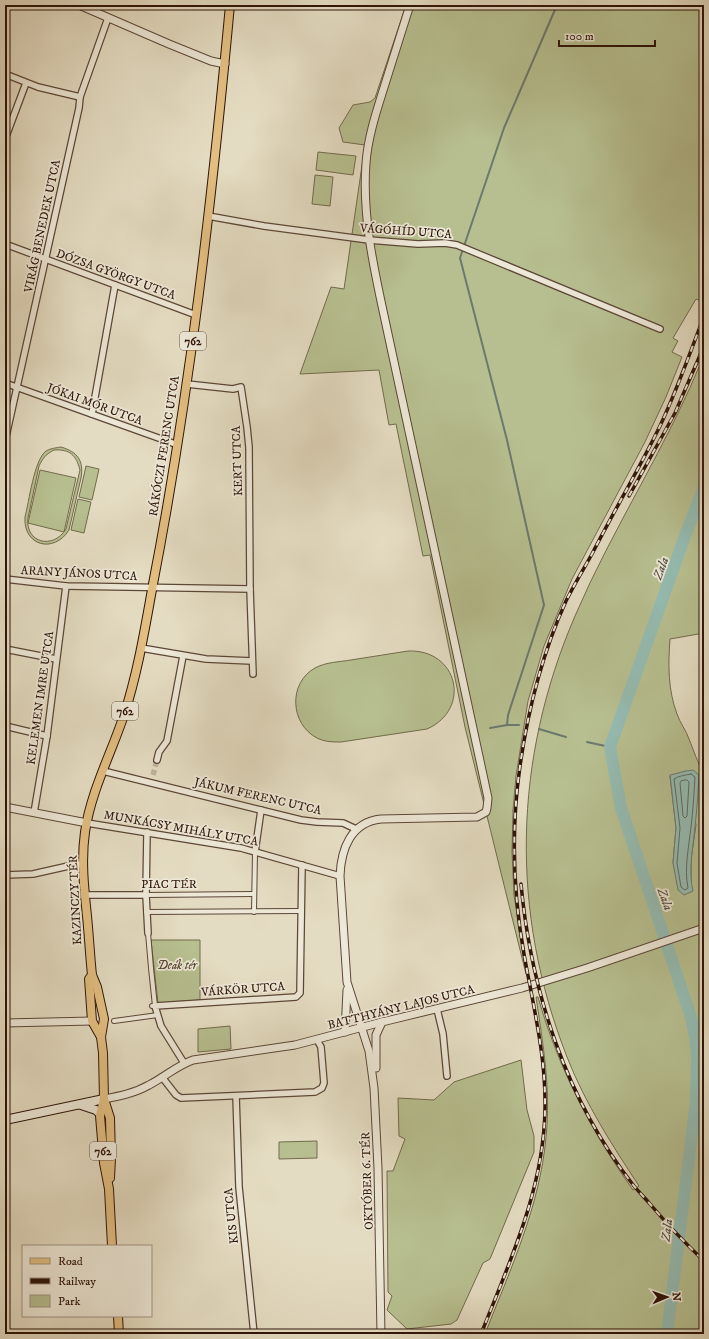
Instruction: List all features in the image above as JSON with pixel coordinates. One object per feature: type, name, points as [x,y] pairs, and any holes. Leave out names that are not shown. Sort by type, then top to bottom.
[{"type":"main road","name":"762","points":[[225,64],[230,5]]},
{"type":"main road","name":"RÁKÓCZI FERENC UTCA","points":[[87,823],[94,795],[117,736],[129,697],[153,587],[178,445],[187,384],[225,64]]},
{"type":"main road","name":"KAZINCZY TÉR","points":[[87,823],[84,841],[85,895],[92,975],[97,987],[104,1019],[101,1037],[103,1053],[104,1099]]},
{"type":"main road","name":"KAZINCZY TÉR","points":[[92,975],[89,980],[92,1022],[101,1037]]},
{"type":"main road","name":"762","points":[[104,1099],[100,1114],[104,1163],[109,1189]]},
{"type":"main road","name":"762","points":[[104,1099],[110,1115],[112,1139],[109,1189],[112,1245]]},
{"type":"main road","points":[[5,1120],[104,1099]]},
{"type":"main road","points":[[80,1104],[96,1110],[100,1114]]},
{"type":"main road","points":[[118,1317],[119,1334]]},
{"type":"street","points":[[79,5],[89,7],[108,18],[211,61],[225,64]]},
{"type":"street","points":[[345,1032],[347,982],[340,876],[345,847],[352,834],[366,822],[375,819],[477,817],[486,812],[488,798],[385,320],[367,226],[366,164],[368,149],[380,100],[410,5]]},
{"type":"street","name":"VIRÁG BENEDEK UTCA","points":[[5,441],[80,98],[108,18]]},
{"type":"street","points":[[5,74],[26,83],[80,98]]},
{"type":"street","points":[[5,140],[26,83]]},
{"type":"street","name":"VÁGÓHÍD UTCA","points":[[208,216],[264,226],[369,240],[418,244],[445,243],[459,246],[660,329]]},
{"type":"street","name":"DÓZSA GYÖRGY UTCA","points":[[5,244],[196,315]]},
{"type":"street","points":[[92,414],[115,285]]},
{"type":"street","name":"JÓKAI MÓR UTCA","points":[[5,383],[178,445]]},
{"type":"street","name":"KERT UTCA","points":[[187,384],[233,389],[241,387],[249,447],[250,590],[253,674]]},
{"type":"street","name":"ARANY JÁNOS UTCA","points":[[5,580],[66,586],[114,588],[153,587]]},
{"type":"street","name":"KELEMEN IMRE UTCA","points":[[34,813],[47,736],[66,586]]},
{"type":"street","points":[[153,587],[250,590]]},
{"type":"street","points":[[140,648],[183,656],[252,661]]},
{"type":"street","points":[[5,649],[56,660]]},
{"type":"street","points":[[157,760],[159,752],[167,741],[183,656]]},
{"type":"street","points":[[5,726],[47,736]]},
{"type":"street","name":"JÁKUM FERENC UTCA","points":[[103,771],[261,810],[317,822],[343,823],[356,829]]},
{"type":"street","points":[[151,783],[153,775]]},
{"type":"street","points":[[5,807],[87,823]]},
{"type":"street","points":[[254,912],[256,852],[261,810]]},
{"type":"street","name":"MUNKÁCSY MIHÁLY UTCA","points":[[87,823],[236,847],[340,876]]},
{"type":"street","points":[[146,832],[146,912],[154,1006],[162,1026],[179,1057],[184,1063]]},
{"type":"street","points":[[5,876],[33,874],[84,864]]},
{"type":"street","name":"VÁRKÖR UTCA","points":[[154,1006],[296,997],[300,993],[302,865]]},
{"type":"street","name":"PIAC TÉR","points":[[85,895],[254,894]]},
{"type":"street","points":[[146,912],[302,911]]},
{"type":"street","name":"BATTHYÁNY LAJOS UTCA","points":[[104,1099],[149,1086],[184,1063],[193,1060],[273,1049],[317,1040],[382,1022],[522,988],[704,928]]},
{"type":"street","name":"OKTÓBER 6. TÉR","points":[[347,982],[369,1051],[374,1088],[378,1182],[381,1334]]},
{"type":"street","points":[[437,1009],[443,1034],[447,1076]]},
{"type":"street","points":[[114,1021],[158,1015]]},
{"type":"street","points":[[5,1023],[92,1022]]},
{"type":"street","points":[[374,1088],[376,1038],[378,1029],[382,1022]]},
{"type":"street","points":[[162,1077],[176,1095],[181,1098],[311,1092],[319,1090],[324,1085],[321,1047],[317,1040]]},
{"type":"street","name":"KIS UTCA","points":[[236,1096],[239,1187],[254,1334]]},
{"type":"street","points":[[704,1274],[704,1286]]},
{"type":"green space","points":[[406,5],[704,5],[704,302],[696,299],[673,338],[678,341],[672,352],[682,357],[666,397],[645,442],[572,579],[544,646],[528,701],[516,776],[513,810],[512,852],[514,895],[526,974],[465,727],[430,555],[423,556],[396,424],[389,425],[379,370],[300,374],[331,287],[344,289],[365,145],[343,142],[339,128],[353,105],[370,102],[375,98]]},
{"type":"green space","points":[[318,152],[356,156],[353,175],[316,170]]},
{"type":"green space","points":[[315,175],[333,177],[330,206],[312,204]]},
{"type":"green space","points":[[704,355],[704,633],[670,639],[669,668],[670,687],[677,714],[688,736],[697,761],[704,773],[704,1334],[485,1334],[523,1237],[531,1213],[543,1163],[548,1102],[544,1050],[536,997],[538,997],[546,1024],[577,1098],[617,1167],[633,1190],[639,1186],[609,1139],[582,1091],[567,1057],[548,1002],[535,947],[528,892],[526,836],[530,781],[540,725],[555,670],[575,616],[590,583],[690,388]],"holes":[[[686,771],[696,825],[691,859],[691,882],[673,863],[676,828],[670,776]]]},
{"type":"green space","points":[[61,447],[72,452],[78,458],[82,467],[81,478],[69,530],[63,538],[56,542],[48,544],[41,543],[34,540],[29,535],[26,527],[25,517],[32,482],[38,463],[46,451]],"holes":[[[54,450],[60,450],[72,454],[80,470],[66,529],[61,536],[54,540],[41,541],[35,538],[31,533],[28,527],[28,518],[39,466],[43,458],[49,453]]]},
{"type":"green space","points":[[86,466],[99,469],[92,500],[79,497]]},
{"type":"green space","points":[[40,470],[76,478],[64,532],[28,523]]},
{"type":"green space","points":[[78,499],[91,502],[84,533],[71,530]]},
{"type":"green space","points":[[408,651],[425,653],[438,660],[448,670],[453,682],[454,695],[450,708],[441,720],[427,729],[341,742],[326,741],[317,738],[308,732],[297,714],[296,703],[300,683],[306,675],[315,668],[324,664]]},
{"type":"green space","name":"Deák tér","points":[[151,940],[200,940],[200,1000],[158,1003]]},
{"type":"green space","points":[[230,1026],[231,1049],[198,1052],[198,1029]]},
{"type":"green space","points":[[521,1060],[527,1110],[534,1136],[534,1152],[490,1259],[483,1263],[457,1320],[451,1324],[407,1329],[387,1310],[392,1296],[388,1292],[387,1171],[393,1171],[405,1139],[399,1136],[398,1098],[434,1100],[454,1082]]},
{"type":"green space","points":[[317,1141],[317,1158],[279,1159],[279,1142]]},
{"type":"water","points":[[693,770],[699,775],[691,867],[693,891],[684,895],[678,890],[673,863],[676,828],[670,775]]},
{"type":"waterway","points":[[519,725],[507,725],[508,715],[544,605],[507,440],[460,258],[504,128],[557,5]]},
{"type":"waterway","name":"Zala","points":[[667,1334],[696,1102],[696,1044],[691,1017],[621,808],[610,747],[686,533],[704,487]]},
{"type":"waterway","points":[[490,728],[507,725]]},
{"type":"waterway","points":[[539,729],[566,737]]},
{"type":"waterway","points":[[587,742],[610,747]]},
{"type":"tunnel","points":[[153,775],[157,760]]},
{"type":"railway","points":[[481,1334],[524,1224],[539,1167],[543,1138],[545,1108],[543,1069],[538,1031],[520,931],[514,860],[517,790],[527,724],[537,682],[557,621],[575,583],[660,426],[678,385],[704,316]]},
{"type":"railway","points":[[629,496],[675,413],[704,346]]},
{"type":"railway","points":[[521,884],[533,964],[543,1004],[571,1081],[589,1118],[610,1153],[634,1186],[704,1261]]}]
